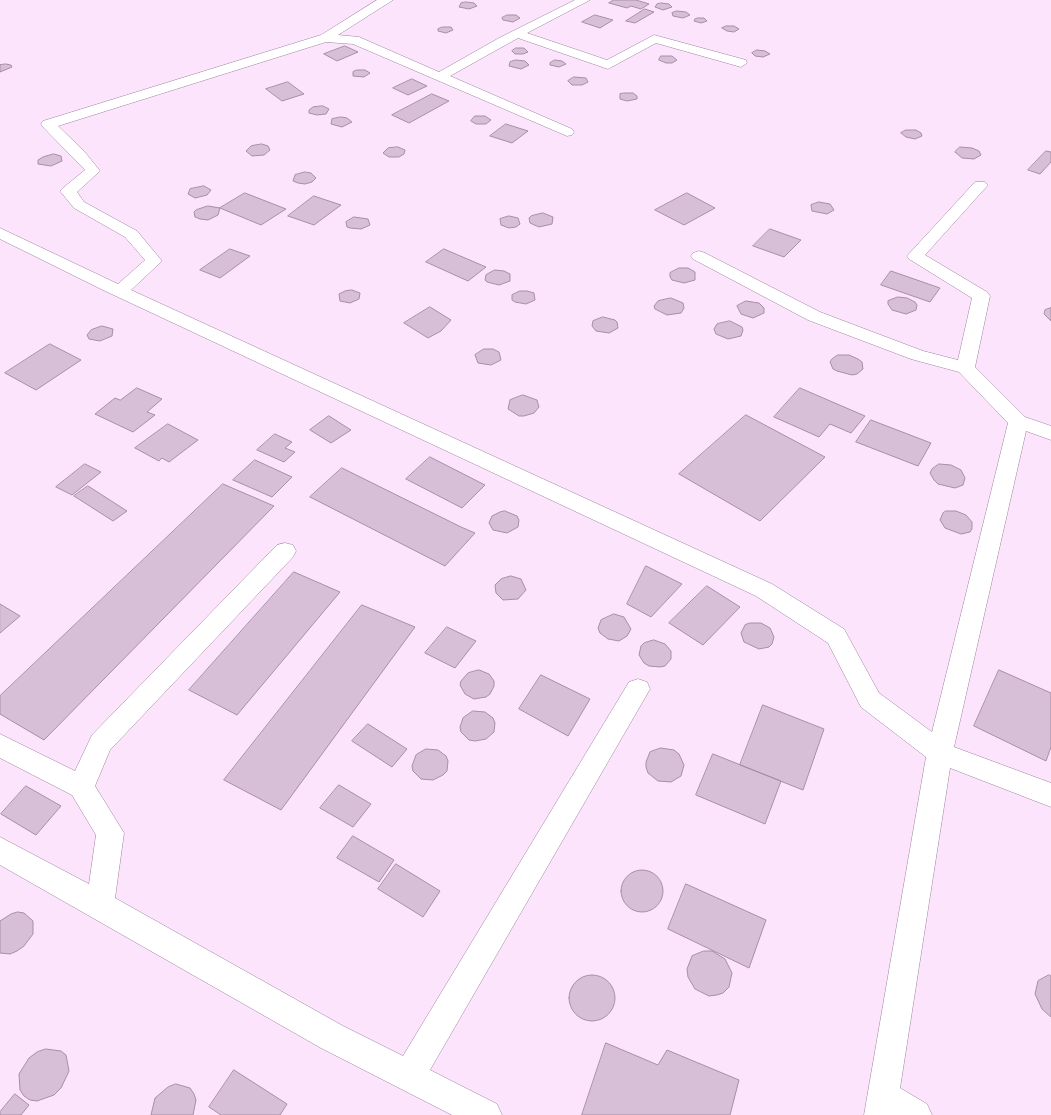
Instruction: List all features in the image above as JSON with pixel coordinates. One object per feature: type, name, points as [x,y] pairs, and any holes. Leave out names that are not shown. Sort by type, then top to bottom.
[{"type":"street","points":[[120,291],[154,261],[131,234],[80,205],[68,191],[92,171],[79,154],[48,124],[325,38],[375,5],[387,0]]},
{"type":"street","points":[[439,77],[517,34],[584,0]]},
{"type":"street","points":[[517,34],[608,65],[654,39],[741,63]]},
{"type":"street","points":[[325,38],[355,40],[567,132]]},
{"type":"street","points":[[966,368],[981,296],[915,256],[980,185]]},
{"type":"street","points":[[0,233],[120,291],[764,590],[836,636],[870,700],[940,753],[1051,795]]},
{"type":"street","points":[[699,256],[814,316],[917,355],[966,368],[1018,422],[1051,433]]},
{"type":"street","points":[[916,1115],[881,1106],[940,753],[1018,422]]},
{"type":"street","points":[[81,787],[101,743],[285,551]]},
{"type":"street","points":[[409,1076],[638,689]]},
{"type":"street","points":[[0,745],[81,787],[110,833],[100,905]]},
{"type":"street","points":[[0,850],[332,1037],[486,1115]]},
{"type":"building","points":[[614,0],[636,0],[649,4],[641,9],[631,6],[627,8],[609,3]]},
{"type":"building","points":[[461,3],[474,3],[477,6],[469,9],[459,7]]},
{"type":"building","points":[[657,4],[669,4],[672,7],[663,10],[655,7]]},
{"type":"building","points":[[645,9],[654,12],[635,23],[626,21]]},
{"type":"building","points":[[677,11],[686,12],[690,15],[683,18],[673,16],[672,13]]},
{"type":"building","points":[[507,15],[516,15],[520,18],[513,22],[503,20],[502,18]]},
{"type":"building","points":[[595,15],[613,20],[600,28],[582,22]]},
{"type":"building","points":[[698,18],[704,18],[707,21],[701,23],[694,21]]},
{"type":"building","points":[[726,26],[734,26],[739,29],[734,32],[727,31],[722,28]]},
{"type":"building","points":[[443,27],[451,27],[453,30],[446,33],[438,31],[438,29]]},
{"type":"building","points":[[345,46],[358,52],[337,61],[324,54]]},
{"type":"building","points":[[516,48],[524,48],[528,52],[523,54],[515,54],[512,51]]},
{"type":"building","points":[[757,50],[765,51],[770,54],[763,57],[755,56],[752,53]]},
{"type":"building","points":[[661,56],[672,56],[677,60],[672,63],[666,63],[659,60]]},
{"type":"building","points":[[516,60],[525,61],[529,65],[521,69],[509,66],[510,62]]},
{"type":"building","points":[[555,60],[562,61],[566,64],[559,67],[550,65],[550,63]]},
{"type":"building","points":[[0,65],[11,65],[12,67],[0,72]]},
{"type":"building","points":[[357,70],[365,70],[370,73],[364,77],[353,76],[353,72]]},
{"type":"building","points":[[574,77],[586,78],[588,82],[582,85],[572,85],[568,81]]},
{"type":"building","points":[[412,79],[427,86],[408,95],[393,88]]},
{"type":"building","points":[[288,82],[304,94],[282,101],[266,89]]},
{"type":"building","points":[[633,93],[637,96],[637,99],[627,101],[620,99],[620,94]]},
{"type":"building","points":[[432,94],[449,101],[409,123],[392,115]]},
{"type":"building","points":[[323,106],[329,109],[326,114],[317,115],[309,113],[309,110],[313,107]]},
{"type":"building","points":[[475,116],[485,116],[491,120],[486,124],[476,124],[471,121]]},
{"type":"building","points":[[341,117],[347,118],[352,122],[342,127],[331,124],[332,119]]},
{"type":"building","points":[[506,124],[528,131],[512,143],[490,136]]},
{"type":"building","points":[[906,130],[916,130],[921,133],[922,136],[915,139],[906,137],[901,133]]},
{"type":"building","points":[[262,144],[268,146],[270,150],[264,155],[252,156],[246,151],[251,146]]},
{"type":"building","points":[[398,147],[405,150],[404,154],[399,157],[389,157],[383,153],[388,148]]},
{"type":"building","points":[[960,147],[972,148],[979,151],[981,155],[974,159],[962,158],[955,152]]},
{"type":"building","points":[[1046,151],[1051,152],[1051,162],[1040,174],[1028,170]]},
{"type":"building","points":[[54,154],[61,156],[62,161],[51,166],[38,164],[38,160]]},
{"type":"building","points":[[305,172],[311,173],[316,178],[312,182],[305,184],[293,181],[295,175]]},
{"type":"building","points":[[204,186],[211,190],[207,195],[195,198],[188,194],[190,189]]},
{"type":"building","points":[[245,193],[286,209],[261,225],[220,208]]},
{"type":"building","points":[[687,193],[715,208],[684,225],[655,210]]},
{"type":"building","points":[[314,196],[341,205],[314,225],[288,216]]},
{"type":"building","points":[[819,202],[830,204],[834,210],[827,214],[812,211],[811,205]]},
{"type":"building","points":[[208,206],[220,208],[218,215],[208,220],[195,217],[194,212],[196,210]]},
{"type":"building","points":[[543,213],[553,217],[552,224],[539,227],[530,223],[529,218],[531,216]]},
{"type":"building","points":[[509,216],[518,218],[520,224],[516,227],[509,228],[501,225],[500,219]]},
{"type":"building","points":[[354,217],[368,219],[370,225],[361,229],[347,227],[346,222]]},
{"type":"building","points":[[770,229],[801,240],[784,257],[753,246]]},
{"type":"building","points":[[230,249],[250,256],[220,278],[200,270]]},
{"type":"building","points":[[444,249],[486,267],[468,281],[426,262]]},
{"type":"building","points":[[679,268],[688,268],[695,272],[695,280],[684,283],[672,280],[670,273]]},
{"type":"building","points":[[495,270],[504,271],[510,274],[510,281],[499,285],[487,282],[485,280],[486,275]]},
{"type":"building","points":[[891,271],[940,288],[930,302],[881,285]]},
{"type":"building","points":[[352,290],[360,293],[359,299],[350,303],[340,301],[339,294]]},
{"type":"building","points":[[520,291],[534,293],[535,300],[526,304],[512,300],[512,295]]},
{"type":"building","points":[[898,297],[907,298],[915,302],[917,305],[916,310],[906,314],[892,310],[888,304],[888,301]]},
{"type":"building","points":[[671,298],[683,303],[684,308],[681,313],[667,315],[655,309],[654,306],[658,301]]},
{"type":"building","points":[[746,301],[759,303],[764,308],[764,313],[753,318],[741,314],[737,306]]},
{"type":"building","points":[[430,307],[451,320],[441,331],[428,338],[404,323]]},
{"type":"building","points":[[1051,308],[1051,321],[1044,314],[1045,310]]},
{"type":"building","points":[[603,317],[615,320],[618,328],[609,333],[596,331],[592,326],[593,321]]},
{"type":"building","points":[[730,321],[742,327],[743,330],[741,336],[728,339],[716,334],[714,329],[717,324]]},
{"type":"building","points":[[102,326],[113,329],[112,336],[100,341],[89,339],[87,335],[91,330]]},
{"type":"building","points":[[50,344],[81,360],[36,390],[5,373]]},
{"type":"building","points":[[484,349],[493,349],[499,352],[501,360],[491,365],[478,363],[475,355]]},
{"type":"building","points":[[838,355],[849,355],[858,359],[862,362],[863,369],[857,374],[852,375],[833,369],[830,362]]},
{"type":"building","points":[[137,388],[162,399],[147,412],[155,415],[133,432],[95,414],[115,398],[120,400]]},
{"type":"building","points":[[800,388],[865,416],[851,433],[830,424],[819,437],[774,417]]},
{"type":"building","points":[[523,395],[537,400],[539,407],[534,413],[519,416],[508,409],[510,400]]},
{"type":"building","points":[[746,415],[825,457],[760,521],[679,474]]},
{"type":"building","points":[[329,416],[351,430],[331,443],[310,430]]},
{"type":"building","points":[[871,420],[931,443],[918,466],[856,442]]},
{"type":"building","points":[[168,424],[198,440],[169,462],[162,458],[159,461],[135,448]]},
{"type":"building","points":[[275,434],[292,442],[285,448],[295,452],[284,462],[257,450]]},
{"type":"building","points":[[430,457],[485,485],[462,508],[406,479]]},
{"type":"building","points":[[255,460],[292,477],[272,497],[233,480]]},
{"type":"building","points":[[85,464],[101,472],[72,495],[56,487]]},
{"type":"building","points":[[939,464],[951,465],[961,470],[965,478],[963,485],[955,488],[938,484],[930,473],[932,469]]},
{"type":"building","points":[[342,468],[475,533],[445,566],[310,497]]},
{"type":"building","points":[[223,484],[274,506],[44,740],[0,714],[0,696]]},
{"type":"building","points":[[88,486],[127,511],[113,521],[74,496]]},
{"type":"building","points":[[505,511],[517,516],[519,520],[518,527],[507,533],[493,530],[489,523],[492,516]]},
{"type":"building","points":[[946,511],[956,511],[966,515],[972,522],[972,529],[970,532],[961,534],[945,528],[940,520],[943,513]]},
{"type":"building","points":[[646,566],[682,584],[651,617],[627,604]]},
{"type":"building","points":[[294,572],[340,592],[237,715],[189,690]]},
{"type":"building","points":[[511,576],[521,579],[526,590],[518,599],[503,600],[496,593],[495,585],[501,579]]},
{"type":"building","points":[[707,586],[740,607],[703,645],[669,623]]},
{"type":"building","points":[[0,604],[20,616],[0,633]]},
{"type":"building","points":[[362,605],[415,627],[281,810],[224,780]]},
{"type":"building","points":[[614,614],[624,617],[631,629],[627,636],[619,641],[608,639],[600,633],[598,628],[601,620]]},
{"type":"building","points":[[750,623],[761,623],[770,628],[774,637],[772,644],[769,647],[759,649],[744,642],[741,633],[745,625]]},
{"type":"building","points":[[447,627],[476,641],[455,668],[425,653]]},
{"type":"building","points":[[654,640],[665,644],[671,651],[671,659],[665,666],[649,666],[644,663],[639,655],[641,646],[644,643]]},
{"type":"building","points":[[479,670],[489,674],[494,681],[494,686],[490,694],[486,697],[474,699],[465,694],[460,685],[461,681],[468,673]]},
{"type":"building","points":[[999,670],[1051,693],[1051,747],[1046,761],[974,726]]},
{"type":"building","points":[[541,675],[590,699],[568,736],[519,709]]},
{"type":"building","points":[[763,705],[824,729],[803,790],[740,765]]},
{"type":"building","points":[[473,711],[485,712],[493,718],[495,723],[494,732],[486,739],[475,741],[469,740],[461,732],[460,727],[463,718]]},
{"type":"building","points":[[368,724],[407,749],[392,767],[352,741]]},
{"type":"building","points":[[661,748],[674,750],[679,754],[684,765],[681,776],[671,782],[658,781],[648,773],[646,767],[646,762],[650,752]]},
{"type":"building","points":[[426,749],[438,750],[446,756],[448,761],[447,771],[443,775],[433,780],[421,779],[413,771],[412,766],[416,755]]},
{"type":"building","points":[[713,754],[781,781],[765,824],[696,795]]},
{"type":"building","points":[[339,785],[371,804],[353,827],[320,808]]},
{"type":"building","points":[[26,786],[61,806],[36,835],[1,814]]},
{"type":"building","points":[[353,836],[394,860],[379,882],[337,858]]},
{"type":"building","points":[[396,864],[440,891],[423,917],[378,889]]},
{"type":"building","points":[[642,870],[657,876],[663,891],[657,906],[642,912],[627,906],[621,891],[627,876]]},
{"type":"building","points":[[686,884],[766,920],[749,968],[668,929]]},
{"type":"building","points":[[18,912],[24,913],[33,921],[33,934],[24,946],[17,951],[10,954],[0,953],[0,921],[11,914]]},
{"type":"building","points":[[704,951],[712,951],[725,959],[732,973],[729,987],[723,993],[709,996],[695,989],[688,977],[687,969],[692,956]]},
{"type":"building","points":[[592,975],[605,979],[611,985],[615,998],[611,1011],[605,1017],[592,1021],[579,1017],[573,1011],[569,998],[573,985],[579,979]]},
{"type":"building","points":[[1049,975],[1051,976],[1051,1017],[1042,1009],[1035,994],[1038,981]]},
{"type":"building","points":[[606,1043],[658,1065],[667,1050],[739,1080],[730,1115],[582,1115]]},
{"type":"building","points":[[46,1049],[61,1051],[66,1055],[69,1071],[61,1088],[54,1095],[37,1101],[30,1100],[24,1096],[20,1090],[19,1074],[29,1058],[37,1052]]},
{"type":"building","points":[[234,1070],[287,1104],[280,1115],[221,1115],[209,1107]]},
{"type":"building","points":[[176,1084],[190,1088],[194,1094],[196,1100],[193,1115],[151,1115],[155,1098],[168,1087]]},
{"type":"building","points":[[15,1094],[29,1105],[21,1115],[0,1115],[0,1112]]}]
